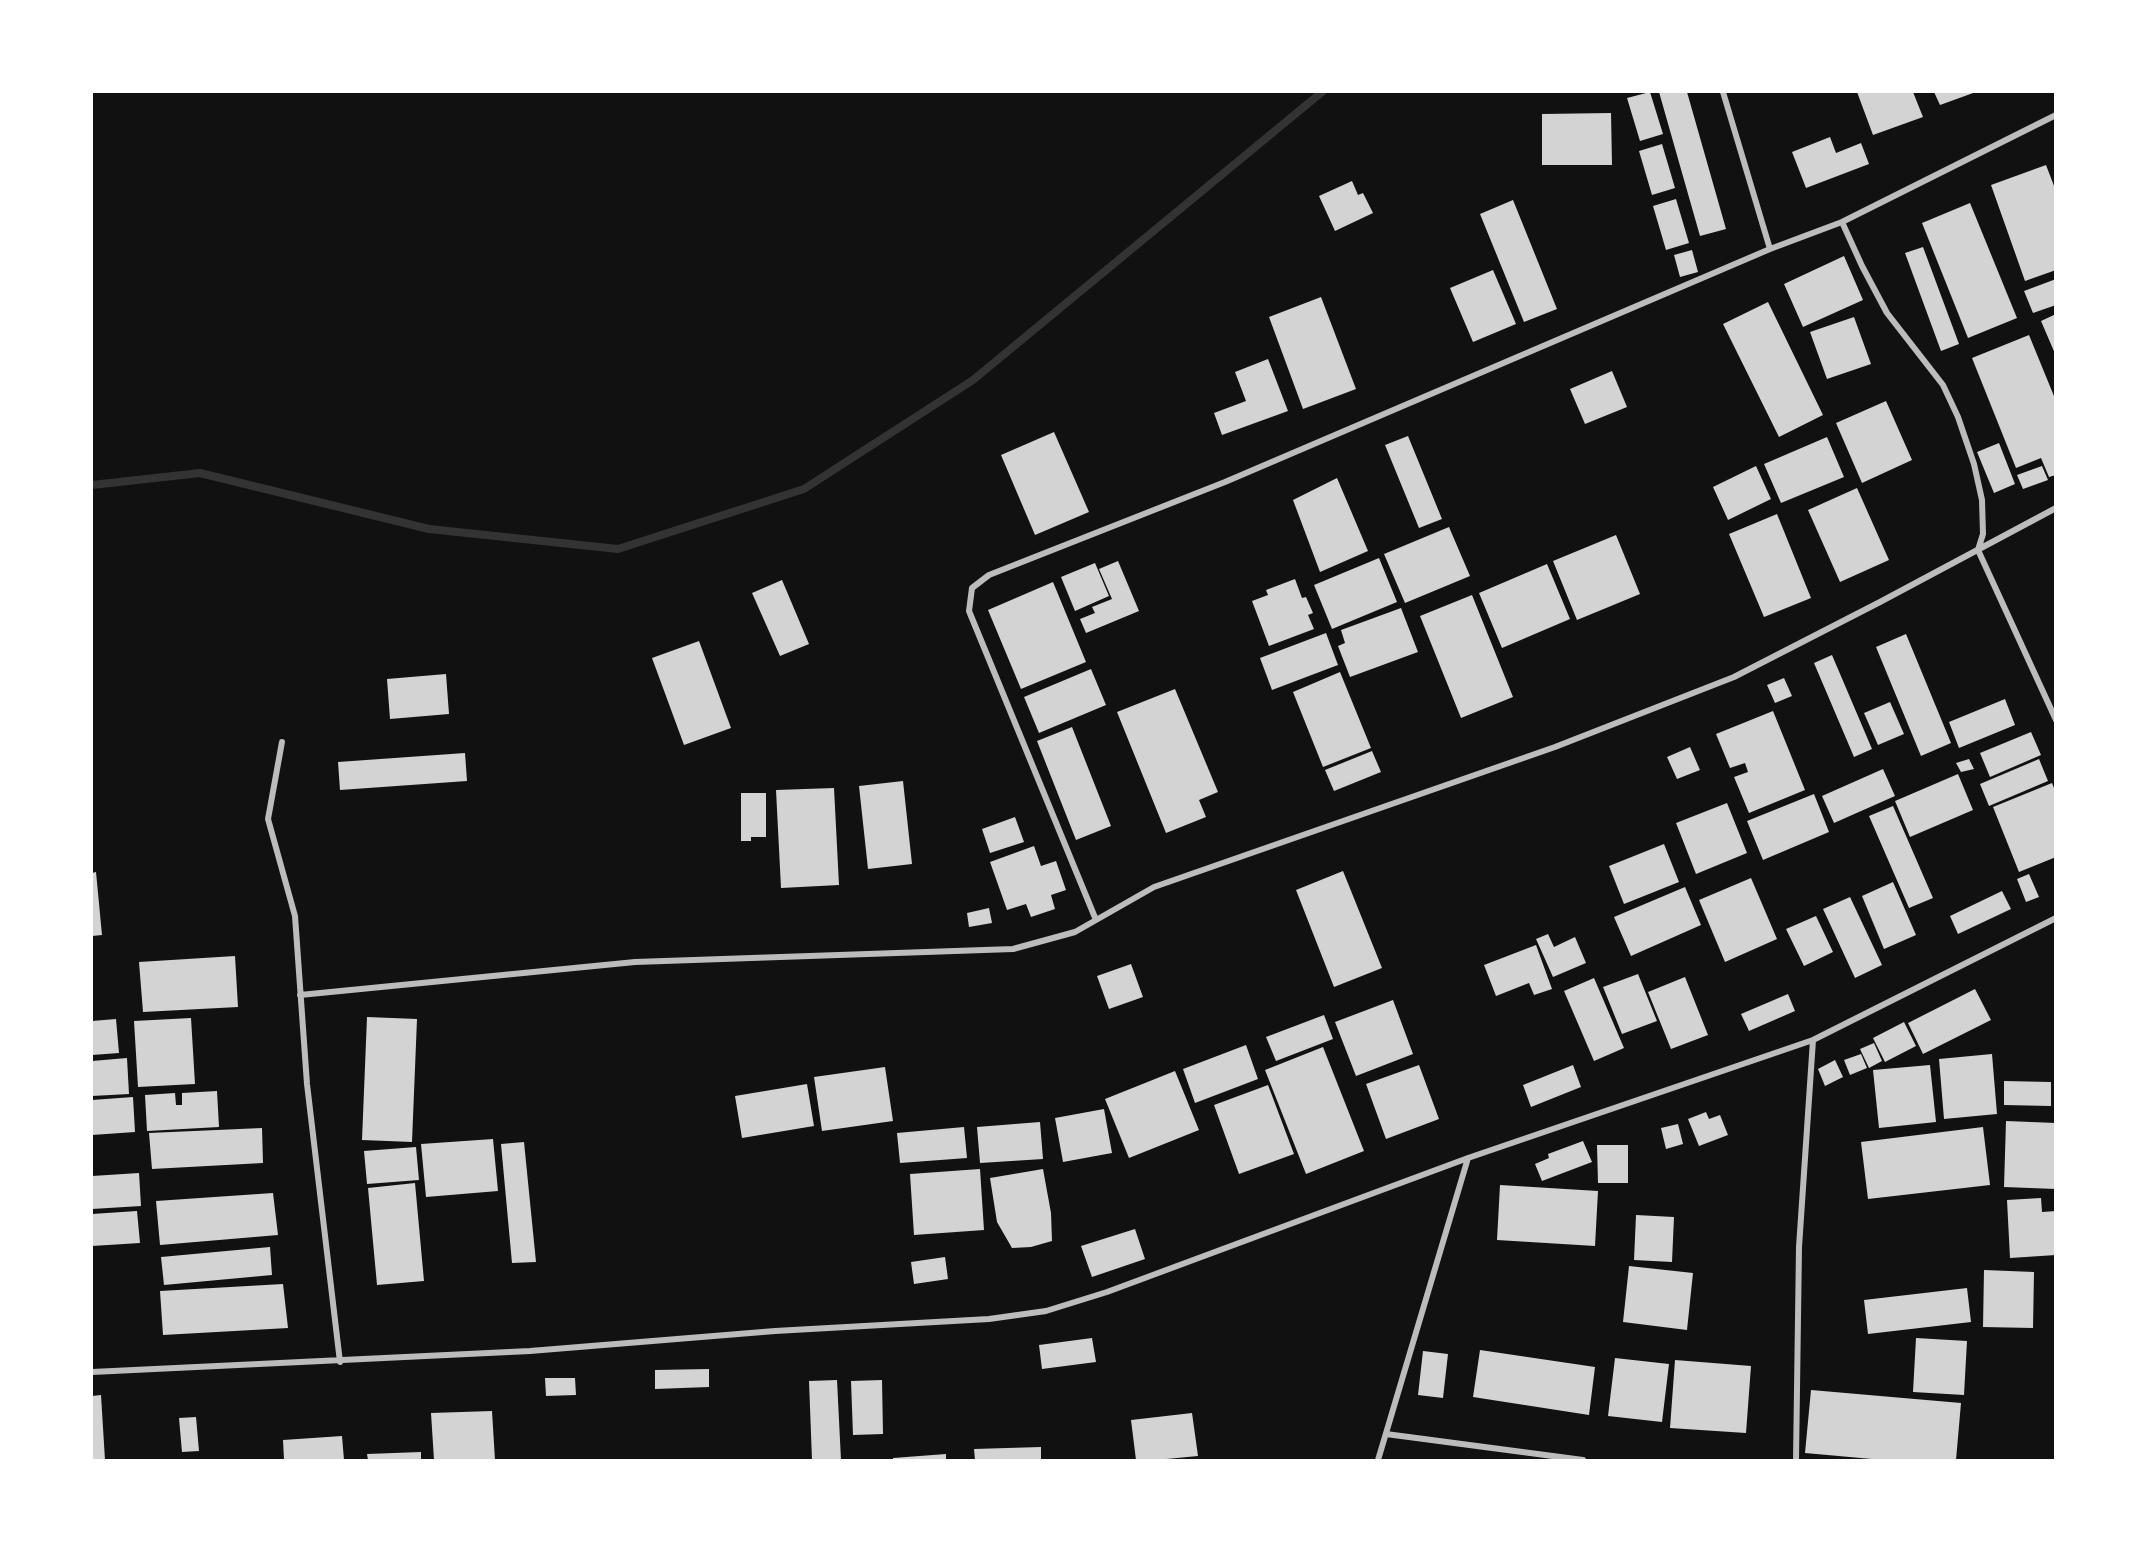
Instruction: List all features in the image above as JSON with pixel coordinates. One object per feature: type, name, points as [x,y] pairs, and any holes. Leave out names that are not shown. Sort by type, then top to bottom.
[{"type":"street","points":[[1723,92],[1770,249]]},
{"type":"street","points":[[1096,920],[969,611],[972,588],[989,575],[1225,482],[1770,249],[1842,222],[2055,115]]},
{"type":"street","points":[[1842,222],[1887,313],[1943,385],[1958,417],[1974,465],[1982,500],[1983,534],[1978,550],[2055,720]]},
{"type":"street","points":[[300,995],[635,962],[1013,949],[1075,932],[1154,886],[1555,747],[1734,677],[2055,508]]},
{"type":"street","points":[[282,742],[268,819],[295,916],[307,1083],[340,1362]]},
{"type":"street","points":[[92,1372],[340,1362],[530,1351],[775,1331],[989,1319],[1046,1311],[1107,1292],[1468,1158],[1813,1040],[2055,918]]},
{"type":"street","points":[[1796,1461],[1799,1247],[1813,1040]]},
{"type":"street","points":[[1378,1461],[1468,1158]]},
{"type":"street","points":[[1386,1434],[1583,1461]]},
{"type":"building","points":[[1650,92],[1663,134],[1640,141],[1627,98]]},
{"type":"building","points":[[1659,92],[1687,92],[1726,229],[1700,236]]},
{"type":"building","points":[[1857,92],[1913,92],[1923,117],[1873,135]]},
{"type":"building","points":[[1934,92],[1976,92],[1940,105]]},
{"type":"building","points":[[1611,113],[1612,165],[1542,165],[1542,114]]},
{"type":"building","points":[[1830,137],[1836,153],[1861,143],[1869,164],[1806,188],[1792,152]]},
{"type":"building","points":[[1662,144],[1675,188],[1652,195],[1639,151]]},
{"type":"building","points":[[2046,165],[2056,191],[2056,270],[2025,281],[1991,185]]},
{"type":"building","points":[[1352,181],[1358,195],[1363,193],[1373,213],[1335,231],[1319,196]]},
{"type":"building","points":[[1676,199],[1689,243],[1666,250],[1653,206]]},
{"type":"building","points":[[1513,200],[1557,309],[1524,322],[1480,214]]},
{"type":"building","points":[[1970,203],[2017,318],[1968,338],[1922,223]]},
{"type":"building","points":[[1923,247],[1959,344],[1941,351],[1905,253]]},
{"type":"building","points":[[1692,250],[1698,272],[1680,277],[1674,255]]},
{"type":"building","points":[[1844,256],[1863,300],[1803,327],[1784,284]]},
{"type":"building","points":[[1493,270],[1516,324],[1473,342],[1450,288]]},
{"type":"building","points":[[2056,279],[2056,305],[2033,313],[2024,291]]},
{"type":"building","points":[[1321,297],[1356,389],[1303,409],[1269,317]]},
{"type":"building","points":[[1768,302],[1823,415],[1779,437],[1723,324]]},
{"type":"building","points":[[2056,314],[2056,356],[2041,321]]},
{"type":"building","points":[[1854,317],[1871,364],[1827,379],[1810,332]]},
{"type":"building","points":[[2029,335],[2056,401],[2056,475],[2049,477],[2041,458],[2016,468],[1972,358]]},
{"type":"building","points":[[1268,359],[1288,411],[1222,435],[1214,413],[1246,401],[1235,372]]},
{"type":"building","points":[[1612,371],[1627,407],[1585,424],[1570,389]]},
{"type":"building","points":[[1886,401],[1912,460],[1862,483],[1836,423]]},
{"type":"building","points":[[1054,432],[1089,512],[1035,535],[1001,455]]},
{"type":"building","points":[[1408,436],[1442,519],[1419,528],[1385,445]]},
{"type":"building","points":[[1827,437],[1844,477],[1781,503],[1764,464]]},
{"type":"building","points":[[1999,443],[2015,484],[1994,493],[1977,452]]},
{"type":"building","points":[[1756,466],[1771,499],[1728,520],[1713,487]]},
{"type":"building","points":[[2042,466],[2048,480],[2023,489],[2017,475]]},
{"type":"building","points":[[1337,478],[1368,551],[1320,572],[1293,500]]},
{"type":"building","points":[[1857,488],[1889,560],[1840,582],[1808,510]]},
{"type":"building","points":[[1777,514],[1811,598],[1764,617],[1729,534]]},
{"type":"building","points":[[1449,527],[1470,576],[1405,603],[1384,554]]},
{"type":"building","points":[[1616,535],[1640,594],[1577,620],[1553,561]]},
{"type":"building","points":[[1379,558],[1397,602],[1332,629],[1314,585]]},
{"type":"building","points":[[1118,561],[1139,611],[1086,633],[1080,619],[1095,613],[1092,607],[1112,599],[1099,569]]},
{"type":"building","points":[[1095,563],[1109,596],[1075,611],[1061,577]]},
{"type":"building","points":[[1547,564],[1570,619],[1502,648],[1479,593]]},
{"type":"building","points":[[1295,579],[1302,598],[1306,597],[1313,613],[1308,615],[1314,629],[1269,646],[1252,601],[1268,595],[1266,590]]},
{"type":"building","points":[[782,580],[809,644],[780,656],[752,593]]},
{"type":"building","points":[[1053,582],[1086,662],[1021,689],[988,610]]},
{"type":"building","points":[[1472,595],[1513,697],[1461,718],[1420,616]]},
{"type":"building","points":[[1401,608],[1418,652],[1350,677],[1338,646],[1345,643],[1341,630]]},
{"type":"building","points":[[1326,633],[1338,665],[1272,690],[1260,658]]},
{"type":"building","points":[[1906,634],[1951,743],[1921,756],[1876,647]]},
{"type":"building","points":[[699,641],[731,728],[684,745],[652,658]]},
{"type":"building","points":[[1832,655],[1872,749],[1854,757],[1814,663]]},
{"type":"building","points":[[1091,669],[1106,705],[1039,733],[1024,697]]},
{"type":"building","points":[[1340,672],[1371,748],[1323,767],[1293,692]]},
{"type":"building","points":[[446,674],[449,714],[390,719],[387,679]]},
{"type":"building","points":[[1784,678],[1792,696],[1775,703],[1767,685]]},
{"type":"building","points":[[1175,689],[1218,792],[1199,800],[1206,817],[1166,833],[1117,712]]},
{"type":"building","points":[[2005,699],[2015,725],[1959,748],[1949,722]]},
{"type":"building","points":[[1890,702],[1904,734],[1878,745],[1864,713]]},
{"type":"building","points":[[1773,711],[1805,790],[1749,813],[1734,777],[1748,772],[1745,763],[1730,768],[1716,734]]},
{"type":"building","points":[[1072,727],[1111,826],[1076,840],[1037,741]]},
{"type":"building","points":[[2031,732],[2041,755],[1990,777],[1980,753]]},
{"type":"building","points":[[1690,747],[1700,770],[1677,779],[1667,757]]},
{"type":"building","points":[[1372,751],[1381,772],[1334,791],[1325,770]]},
{"type":"building","points":[[465,753],[467,781],[340,790],[338,762]]},
{"type":"building","points":[[1969,759],[1974,769],[1961,772],[1956,763]]},
{"type":"building","points":[[2039,759],[2048,781],[1989,806],[1980,784]]},
{"type":"building","points":[[1883,769],[1895,796],[1834,823],[1822,796]]},
{"type":"building","points":[[1958,774],[1973,810],[1910,837],[1895,801]]},
{"type":"building","points":[[903,781],[912,864],[868,869],[859,786]]},
{"type":"building","points":[[2052,783],[2056,793],[2056,857],[2019,872],[1993,807]]},
{"type":"building","points":[[834,788],[839,885],[781,888],[776,790]]},
{"type":"building","points":[[741,793],[766,793],[766,837],[751,837],[751,841],[741,841]]},
{"type":"building","points":[[1814,794],[1829,832],[1763,860],[1747,821]]},
{"type":"building","points":[[1727,803],[1747,853],[1696,874],[1676,823]]},
{"type":"building","points":[[1893,806],[1933,898],[1909,908],[1869,816]]},
{"type":"building","points":[[1015,817],[1024,842],[990,853],[982,829]]},
{"type":"building","points":[[1664,844],[1679,882],[1624,904],[1609,866]]},
{"type":"building","points":[[1034,846],[1041,866],[1056,861],[1066,890],[1051,895],[1055,909],[1031,917],[1026,904],[1007,910],[990,862]]},
{"type":"building","points":[[1343,871],[1382,968],[1334,987],[1296,890]]},
{"type":"building","points":[[96,872],[102,935],[92,936],[92,873]]},
{"type":"building","points":[[2029,874],[2039,897],[2026,902],[2017,879]]},
{"type":"building","points":[[1751,878],[1777,939],[1725,962],[1699,900]]},
{"type":"building","points":[[1893,882],[1916,935],[1884,949],[1862,896]]},
{"type":"building","points":[[1685,887],[1701,925],[1631,956],[1614,917]]},
{"type":"building","points":[[2002,891],[2011,909],[1958,934],[1950,916]]},
{"type":"building","points":[[1850,897],[1882,965],[1855,978],[1823,909]]},
{"type":"building","points":[[989,908],[992,923],[969,927],[967,913]]},
{"type":"building","points":[[1816,916],[1833,952],[1804,966],[1786,929]]},
{"type":"building","points":[[1548,934],[1554,947],[1575,937],[1586,963],[1553,977],[1536,939]]},
{"type":"building","points":[[1536,945],[1552,989],[1534,995],[1529,983],[1496,996],[1484,965]]},
{"type":"building","points":[[235,956],[238,1007],[143,1012],[139,962]]},
{"type":"building","points":[[1131,964],[1143,997],[1109,1009],[1097,976]]},
{"type":"building","points":[[1638,974],[1657,1021],[1622,1034],[1603,987]]},
{"type":"building","points":[[1685,977],[1708,1035],[1671,1049],[1648,992]]},
{"type":"building","points":[[1594,978],[1624,1048],[1594,1061],[1564,991]]},
{"type":"building","points":[[1975,989],[1991,1020],[1923,1054],[1908,1023]]},
{"type":"building","points":[[1788,994],[1795,1011],[1749,1031],[1741,1014]]},
{"type":"building","points":[[1393,1000],[1413,1054],[1356,1076],[1335,1022]]},
{"type":"building","points":[[1324,1015],[1333,1039],[1276,1061],[1266,1037]]},
{"type":"building","points":[[367,1017],[417,1019],[412,1142],[362,1140]]},
{"type":"building","points":[[191,1018],[195,1084],[138,1087],[134,1021]]},
{"type":"building","points":[[116,1019],[119,1053],[92,1055],[92,1021]]},
{"type":"building","points":[[1904,1022],[1916,1046],[1885,1062],[1873,1038]]},
{"type":"building","points":[[1874,1043],[1882,1061],[1869,1068],[1860,1049]]},
{"type":"building","points":[[1246,1045],[1258,1079],[1195,1103],[1183,1069]]},
{"type":"building","points":[[1323,1047],[1364,1151],[1306,1174],[1265,1070]]},
{"type":"building","points":[[1861,1054],[1867,1068],[1850,1075],[1844,1060]]},
{"type":"building","points":[[1992,1054],[1997,1114],[1944,1119],[1939,1059]]},
{"type":"building","points":[[127,1058],[129,1094],[92,1096],[92,1061]]},
{"type":"building","points":[[1835,1060],[1843,1077],[1825,1086],[1818,1069]]},
{"type":"building","points":[[1419,1065],[1439,1119],[1386,1139],[1366,1084]]},
{"type":"building","points":[[1573,1065],[1581,1087],[1531,1107],[1523,1085]]},
{"type":"building","points":[[1930,1065],[1936,1122],[1879,1128],[1873,1070]]},
{"type":"building","points":[[885,1067],[893,1121],[822,1131],[814,1077]]},
{"type":"building","points":[[1175,1071],[1199,1130],[1129,1158],[1105,1099]]},
{"type":"building","points":[[2004,1081],[2051,1082],[2051,1106],[2004,1105]]},
{"type":"building","points":[[807,1084],[814,1126],[742,1138],[735,1096]]},
{"type":"building","points":[[1268,1085],[1294,1154],[1239,1174],[1214,1105]]},
{"type":"building","points":[[217,1091],[219,1127],[147,1131],[145,1095],[175,1093],[176,1105],[182,1105],[182,1093]]},
{"type":"building","points":[[133,1097],[135,1132],[92,1135],[92,1100]]},
{"type":"building","points":[[1104,1109],[1112,1153],[1063,1162],[1055,1118]]},
{"type":"building","points":[[1706,1112],[1709,1119],[1720,1115],[1728,1135],[1699,1146],[1688,1119]]},
{"type":"building","points":[[2006,1121],[2056,1123],[2056,1189],[2004,1187]]},
{"type":"building","points":[[1040,1122],[1043,1159],[980,1163],[977,1127]]},
{"type":"building","points":[[1678,1124],[1683,1144],[1666,1149],[1661,1128]]},
{"type":"building","points":[[964,1127],[967,1158],[900,1163],[897,1133]]},
{"type":"building","points":[[1983,1127],[1990,1185],[1868,1199],[1861,1142]]},
{"type":"building","points":[[262,1128],[263,1163],[152,1169],[149,1133]]},
{"type":"building","points":[[493,1139],[498,1191],[426,1197],[421,1144]]},
{"type":"building","points":[[1583,1141],[1592,1162],[1542,1181],[1535,1164],[1549,1158],[1548,1154]]},
{"type":"building","points":[[524,1142],[536,1262],[512,1263],[501,1144]]},
{"type":"building","points":[[1597,1145],[1628,1145],[1628,1183],[1598,1183]]},
{"type":"building","points":[[416,1147],[419,1180],[367,1184],[364,1151]]},
{"type":"building","points":[[980,1169],[984,1230],[914,1235],[910,1174]]},
{"type":"building","points":[[1043,1169],[1051,1213],[1052,1241],[1031,1247],[1012,1248],[997,1222],[990,1178]]},
{"type":"building","points":[[139,1173],[141,1206],[92,1209],[92,1176]]},
{"type":"building","points":[[415,1183],[424,1281],[377,1285],[368,1188]]},
{"type":"building","points":[[1500,1185],[1598,1191],[1595,1246],[1497,1240]]},
{"type":"building","points":[[273,1193],[278,1235],[160,1245],[156,1201]]},
{"type":"building","points":[[2041,1198],[2042,1212],[2056,1211],[2056,1255],[2010,1258],[2007,1200]]},
{"type":"building","points":[[137,1211],[140,1243],[92,1246],[92,1214]]},
{"type":"building","points":[[1636,1215],[1674,1217],[1672,1262],[1634,1260]]},
{"type":"building","points":[[1135,1229],[1145,1259],[1092,1277],[1081,1246]]},
{"type":"building","points":[[270,1247],[272,1275],[164,1285],[161,1257]]},
{"type":"building","points":[[945,1257],[948,1279],[914,1284],[911,1262]]},
{"type":"building","points":[[1629,1266],[1693,1273],[1687,1330],[1623,1322]]},
{"type":"building","points":[[1984,1270],[2034,1272],[2033,1328],[1983,1327]]},
{"type":"building","points":[[283,1284],[288,1328],[163,1335],[160,1291]]},
{"type":"building","points":[[1967,1288],[1971,1322],[1868,1334],[1864,1300]]},
{"type":"building","points":[[1092,1338],[1096,1362],[1042,1369],[1039,1345]]},
{"type":"building","points":[[1916,1338],[1967,1341],[1964,1395],[1913,1392]]},
{"type":"building","points":[[1480,1350],[1595,1367],[1589,1415],[1473,1397]]},
{"type":"building","points":[[1423,1351],[1448,1354],[1443,1398],[1418,1395]]},
{"type":"building","points":[[1615,1358],[1669,1364],[1662,1422],[1608,1416]]},
{"type":"building","points":[[1675,1360],[1751,1366],[1746,1433],[1670,1428]]},
{"type":"building","points":[[709,1369],[709,1387],[655,1389],[655,1370]]},
{"type":"building","points":[[545,1378],[575,1378],[576,1395],[546,1396]]},
{"type":"building","points":[[837,1380],[841,1460],[812,1460],[809,1381]]},
{"type":"building","points":[[882,1380],[883,1434],[853,1435],[851,1381]]},
{"type":"building","points":[[1811,1390],[1961,1403],[1956,1460],[1883,1460],[1805,1453]]},
{"type":"building","points":[[101,1395],[105,1460],[92,1460],[92,1396]]},
{"type":"building","points":[[492,1411],[495,1460],[434,1460],[431,1413]]},
{"type":"building","points":[[1192,1413],[1198,1456],[1136,1460],[1131,1420]]},
{"type":"building","points":[[196,1417],[199,1451],[182,1452],[179,1418]]},
{"type":"building","points":[[342,1436],[344,1460],[284,1460],[283,1440]]},
{"type":"building","points":[[1041,1447],[1041,1460],[975,1460],[974,1449]]},
{"type":"building","points":[[421,1452],[421,1460],[368,1460],[367,1454]]},
{"type":"building","points":[[946,1454],[946,1460],[893,1460],[893,1458]]},
{"type":"waterway","points":[[92,485],[200,473],[429,529],[618,549],[804,489],[973,380],[1322,92]]}]
